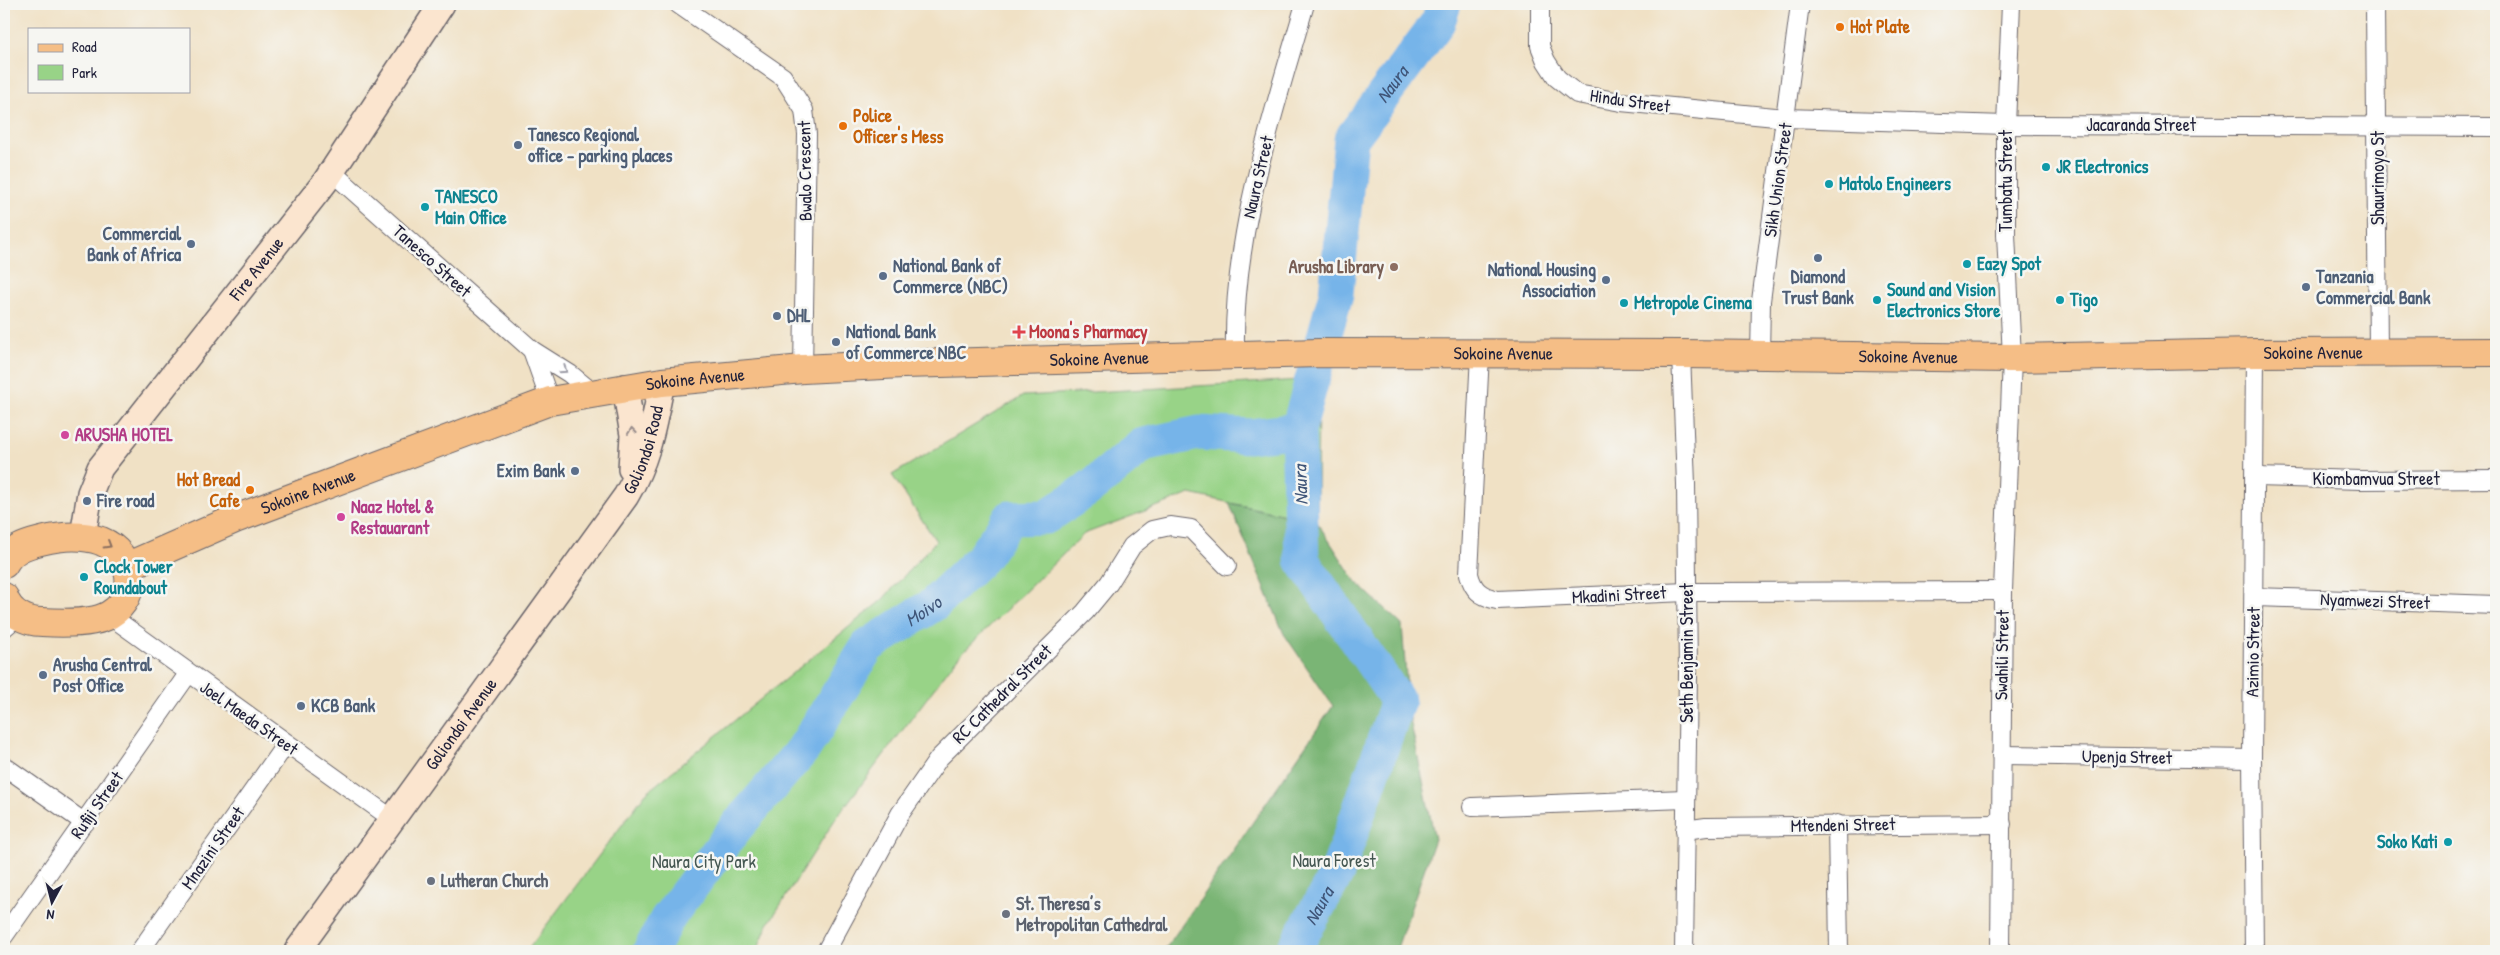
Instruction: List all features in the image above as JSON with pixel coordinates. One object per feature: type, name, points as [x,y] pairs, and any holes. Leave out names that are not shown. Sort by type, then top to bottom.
[{"type":"main road","name":"Sokoine Avenue","points":[[128,566],[235,519],[550,401],[662,382],[803,369],[903,364],[1307,354],[1681,354],[2012,358],[2255,353],[2496,352]]},
{"type":"main road","points":[[6,555],[27,545],[52,538],[83,536],[102,541],[117,551],[128,566],[131,588],[124,602],[108,615],[59,623],[36,622],[8,613]]},
{"type":"street","name":"Fire Avenue","points":[[83,536],[90,494],[100,468],[332,172],[442,4]]},
{"type":"street","name":"Bwalo Crescent","points":[[678,4],[783,76],[804,110],[806,134],[803,369]]},
{"type":"street","name":"Naura Street","points":[[1236,355],[1235,324],[1241,259],[1254,182],[1305,4]]},
{"type":"street","name":"Hindu Street","points":[[1540,4],[1540,46],[1546,61],[1557,78],[1577,94],[1621,102],[1786,118]]},
{"type":"street","name":"Sikh Union Street","points":[[1760,356],[1761,301],[1800,4]]},
{"type":"street","name":"Tumbatu Street","points":[[2011,4],[2006,125],[2006,234],[2012,358]]},
{"type":"street","name":"Shaurimoyo St","points":[[2376,4],[2378,352]]},
{"type":"street","name":"Jacaranda Street","points":[[1786,118],[2006,125],[2496,127]]},
{"type":"street","name":"Tanesco Street","points":[[332,172],[532,350],[570,374],[593,393]]},
{"type":"street","points":[[532,350],[550,401]]},
{"type":"street","name":"Azimio Street","points":[[2254,951],[2252,759],[2255,353]]},
{"type":"street","name":"Mkadini Street","points":[[1480,354],[1469,574],[1477,592],[1497,600],[1687,592],[2003,591]]},
{"type":"street","name":"Seth Benjamin Street","points":[[1681,354],[1686,484],[1687,592],[1684,951]]},
{"type":"street","name":"Swahili Street","points":[[2000,951],[2003,591],[2012,358]]},
{"type":"street","name":"Goliondoi Road","points":[[626,496],[641,470],[652,435],[662,382]]},
{"type":"street","name":"Goliondoi Road","points":[[625,387],[633,435],[631,468],[626,496]]},
{"type":"street","name":"Kiombamvua Street","points":[[2255,477],[2362,480],[2496,479]]},
{"type":"street","name":"Goliondoi Avenue","points":[[297,951],[391,818],[626,496]]},
{"type":"street","name":"RC Cathedral Street","points":[[826,951],[900,814],[939,758],[1085,612],[1109,583],[1132,546],[1152,530],[1170,526],[1191,529],[1227,566]]},
{"type":"street","name":"Nyamwezi Street","points":[[2254,597],[2496,605]]},
{"type":"street","name":"Joel Maeda Street","points":[[108,615],[391,818]]},
{"type":"street","name":"Rufiji Street","points":[[4,936],[188,674]]},
{"type":"street","name":"Mnazini Street","points":[[140,951],[286,744]]},
{"type":"street","name":"Upenja Street","points":[[2001,755],[2252,759]]},
{"type":"street","points":[[4,766],[85,823]]},
{"type":"street","points":[[1472,807],[1686,799]]},
{"type":"street","points":[[1838,824],[1839,951]]},
{"type":"street","name":"Mtendeni Street","points":[[1685,830],[1706,827],[1838,824],[2002,824]]},
{"type":"green space","name":"Naura City Park","points":[[1318,379],[1317,522],[1190,494],[1084,534],[958,657],[836,818],[767,926],[757,951],[527,951],[646,793],[882,600],[936,541],[892,475],[1023,396]]},
{"type":"green space","name":"Naura Forest","points":[[1229,503],[1317,522],[1356,582],[1402,625],[1409,714],[1435,839],[1396,951],[1164,951],[1333,706],[1284,634]]},
{"type":"waterway","name":"Naura","points":[[1293,951],[1337,873],[1398,701],[1302,560],[1298,430],[1336,294],[1351,139],[1438,22],[1444,4]]},
{"type":"waterway","name":"Moivo","points":[[650,951],[667,919],[737,826],[804,748],[868,646],[934,604],[982,558],[1010,518],[1046,517],[1087,490],[1143,445],[1199,433],[1250,436],[1298,430]]},
{"type":"place","name":"Hot Plate","points":[[1840,27]]},
{"type":"place","name":"Police Officer's Mess","points":[[843,126]]},
{"type":"place","name":"Tanesco Regional office - parking places","points":[[518,145]]},
{"type":"place","name":"JR Electronics","points":[[2046,167]]},
{"type":"place","name":"Matolo Engineers","points":[[1829,184]]},
{"type":"place","name":"TANESCO Main Office","points":[[425,207]]},
{"type":"place","name":"Commercial Bank of Africa","points":[[191,244]]},
{"type":"place","name":"Diamond Trust Bank","points":[[1818,258]]},
{"type":"place","name":"Eazy Spot","points":[[1967,264]]},
{"type":"place","name":"Arusha Library","points":[[1394,267]]},
{"type":"place","name":"National Bank of Commerce (NBC)","points":[[883,276]]},
{"type":"place","name":"National Housing Association","points":[[1606,280]]},
{"type":"place","name":"Tanzania Commercial Bank","points":[[2306,287]]},
{"type":"place","name":"Sound and Vision Electronics Store","points":[[1877,300]]},
{"type":"place","name":"Tigo","points":[[2060,300]]},
{"type":"place","name":"Metropole Cinema","points":[[1624,303]]},
{"type":"place","name":"DHL","points":[[777,316]]},
{"type":"place","name":"Moona's Pharmacy","points":[[1019,332]]},
{"type":"place","name":"National Bank of Commerce NBC","points":[[836,342]]},
{"type":"place","name":"ARUSHA HOTEL","points":[[65,435]]},
{"type":"place","name":"Exim Bank","points":[[575,471]]},
{"type":"place","name":"Hot Bread Cafe","points":[[250,490]]},
{"type":"place","name":"Fire road","points":[[87,501]]},
{"type":"place","name":"Naaz Hotel & Restauarant","points":[[341,517]]},
{"type":"place","name":"Clock Tower Roundabout","points":[[84,577]]},
{"type":"place","name":"Arusha Central Post Office","points":[[43,675]]},
{"type":"place","name":"KCB Bank","points":[[301,706]]},
{"type":"place","name":"Soko Kati","points":[[2448,842]]},
{"type":"place","name":"Lutheran Church","points":[[431,881]]},
{"type":"place","name":"St. Theresa’s Metropolitan Cathedral","points":[[1006,914]]}]
